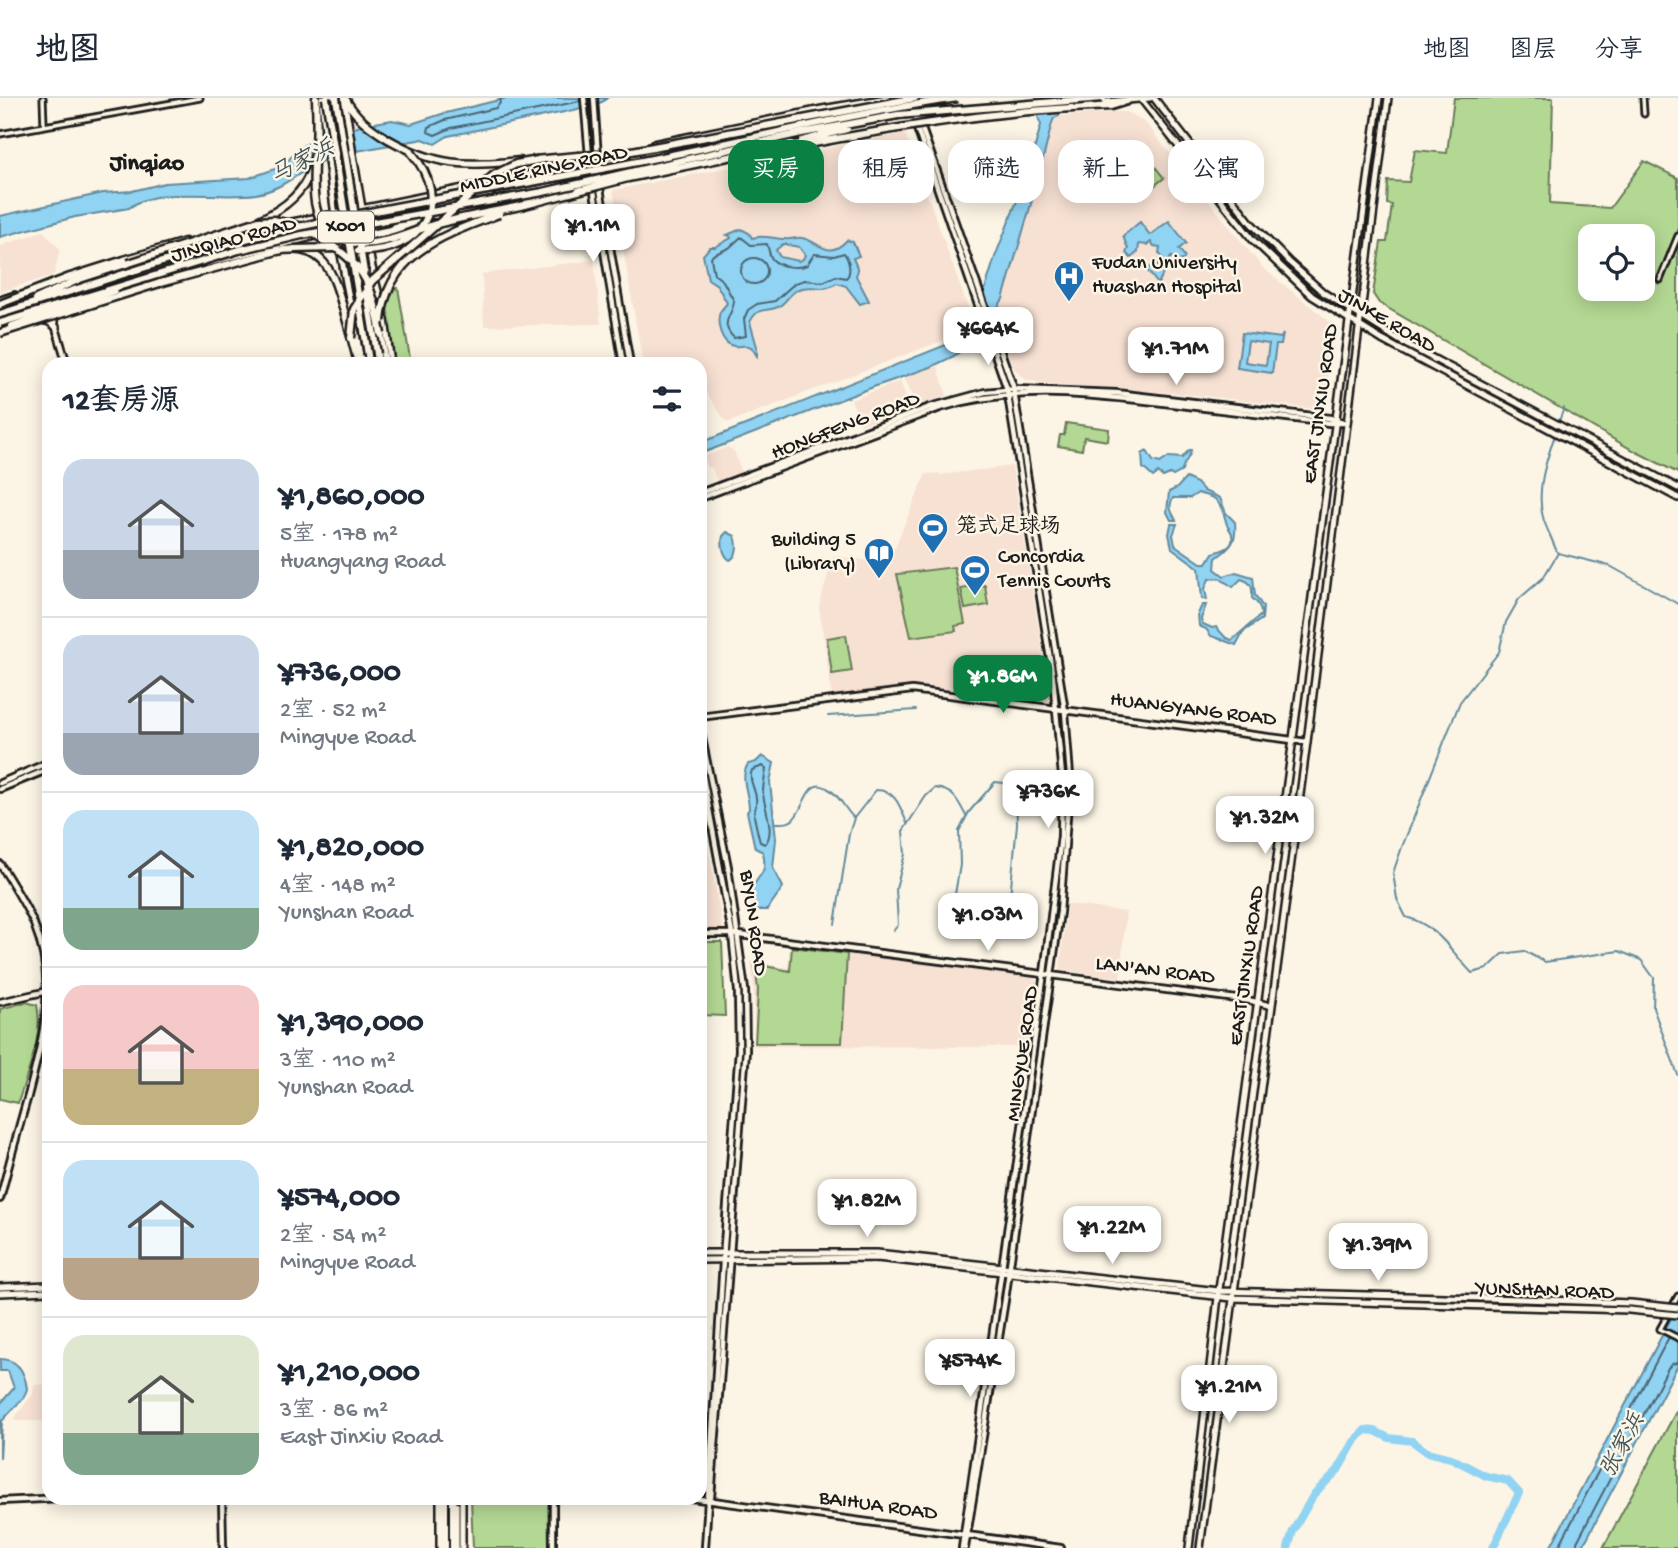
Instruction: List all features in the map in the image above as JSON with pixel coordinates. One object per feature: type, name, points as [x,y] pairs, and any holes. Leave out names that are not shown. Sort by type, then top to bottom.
[{"type":"highway","points":[[316,98],[314,197],[321,221],[338,238],[349,242],[383,242],[440,223],[526,205],[628,178]]},
{"type":"highway","name":"X001","points":[[324,98],[368,357]]},
{"type":"highway","name":"X001","points":[[336,98],[378,357]]},
{"type":"highway","points":[[345,98],[362,120],[411,152],[437,160],[469,165],[615,154],[916,98]]},
{"type":"highway","name":"MIDDLE RING ROAD","points":[[0,314],[164,262],[272,233],[646,161],[847,116],[958,98]]},
{"type":"highway","name":"MIDDLE RING ROAD","points":[[0,329],[155,275],[302,235],[553,189],[750,144],[877,119],[963,108],[1103,98]]},
{"type":"highway","points":[[824,141],[976,115],[1072,106],[1111,106],[1127,102]]},
{"type":"highway","points":[[807,140],[877,119]]},
{"type":"highway","points":[[0,329],[228,263],[294,249],[321,247],[382,251],[393,248],[413,237],[421,227],[428,213],[431,197],[425,172],[411,152]]},
{"type":"highway","points":[[553,189],[628,178],[728,158]]},
{"type":"highway","points":[[15,309],[80,279],[258,221],[293,200],[308,180],[314,159]]},
{"type":"highway","points":[[351,338],[352,320],[358,300],[383,271],[494,175],[516,164],[538,160]]},
{"type":"highway","points":[[381,334],[386,293],[391,281],[406,262],[435,240],[526,205]]},
{"type":"highway","points":[[258,221],[274,220],[298,226],[348,257],[359,267],[372,291],[384,357]]},
{"type":"highway","points":[[0,302],[175,245],[225,236],[272,233]]},
{"type":"highway","points":[[294,249],[314,254],[327,266],[336,282],[358,357]]},
{"type":"highway","points":[[442,1548],[443,1505]]},
{"type":"highway","points":[[454,1505],[457,1548]]},
{"type":"main road","name":"X001","points":[[324,98],[324,129],[339,251],[359,357]]},
{"type":"main road","name":"X001","points":[[345,98],[362,209]]},
{"type":"main road","points":[[521,192],[536,181],[589,164],[598,157],[822,109],[887,98]]},
{"type":"main road","points":[[1127,102],[1152,98]]},
{"type":"main road","name":"JINKE ROAD","points":[[1152,98],[1263,237],[1306,278],[1350,310],[1402,342],[1678,488]]},
{"type":"main road","name":"EAST JINXIU ROAD","points":[[1189,1548],[1218,1294],[1379,98]]},
{"type":"main road","name":"EAST JINXIU ROAD","points":[[1200,1548],[1307,742],[1388,98]]},
{"type":"main road","name":"JINKE ROAD","points":[[1141,99],[1252,239],[1297,283],[1349,321],[1678,498]]},
{"type":"main road","name":"JINQIAO ROAD","points":[[0,329],[168,274],[259,249],[427,215],[592,177],[916,120],[1015,108],[1072,106]]},
{"type":"main road","name":"JINQIAO ROAD","points":[[0,314],[264,228],[589,164]]},
{"type":"main road","points":[[593,185],[600,177]]},
{"type":"main road","name":"JINQIAO ROAD","points":[[427,215],[447,216],[593,185]]},
{"type":"main road","points":[[338,231],[342,225],[363,218],[418,206],[433,194]]},
{"type":"main road","points":[[362,209],[365,227]]},
{"type":"main road","points":[[259,249],[269,238],[337,223],[356,216],[362,209]]},
{"type":"main road","name":"X001","points":[[365,227],[385,319],[390,357]]},
{"type":"main road","name":"JINQIAO ROAD","points":[[0,302],[195,241],[239,230],[264,228]]},
{"type":"main road","points":[[51,311],[54,304],[61,299],[122,280],[139,267]]},
{"type":"main road","name":"JINQIAO ROAD","points":[[0,329],[40,320],[51,311]]},
{"type":"main road","points":[[40,320],[56,327]]},
{"type":"main road","name":"YUNSHAN ROAD","points":[[707,1254],[877,1258],[1001,1268],[1232,1295],[1522,1303],[1631,1303],[1678,1308]]},
{"type":"main road","name":"YUNSHAN ROAD","points":[[707,1259],[727,1255]]},
{"type":"main road","points":[[0,1287],[42,1285]]},
{"type":"main road","points":[[0,1293],[42,1291]]},
{"type":"main road","name":"YUNSHAN ROAD","points":[[1522,1303],[1678,1315]]},
{"type":"main road","points":[[457,1548],[461,1505]]},
{"type":"street","points":[[43,98],[44,125]]},
{"type":"street","points":[[0,134],[200,98]]},
{"type":"street","points":[[584,98],[589,164],[622,357]]},
{"type":"street","points":[[594,98],[600,188],[630,357]]},
{"type":"street","points":[[909,98],[916,120]]},
{"type":"street","points":[[916,98],[916,120]]},
{"type":"street","points":[[1643,98],[1644,114]]},
{"type":"street","name":"MINGYUE ROAD","points":[[916,120],[993,327],[1011,391],[1065,710],[1070,776],[1067,838],[1051,975],[1009,1269],[963,1548]]},
{"type":"street","name":"MINGYUE ROAD","points":[[916,120],[973,289],[1011,391],[1058,709],[1062,776],[1061,826],[1044,973],[965,1535]]},
{"type":"street","points":[[1660,280],[1678,236]]},
{"type":"street","points":[[44,287],[65,357]]},
{"type":"street","name":"HONGFENG ROAD","points":[[707,493],[930,407],[985,392],[1116,393],[1346,423]]},
{"type":"street","name":"HUANGYANG ROAD","points":[[707,716],[912,690],[1307,742]]},
{"type":"street","name":"BIYUN ROAD","points":[[707,762],[729,867],[746,989],[746,1050],[727,1255]]},
{"type":"street","points":[[0,783],[42,765]]},
{"type":"street","points":[[0,789],[42,772]]},
{"type":"street","name":"BIYUN ROAD","points":[[705,1548],[708,1500],[712,1497],[739,1050],[732,934],[707,799]]},
{"type":"street","points":[[0,864],[35,925],[42,952]]},
{"type":"street","name":"LAN'AN ROAD","points":[[707,934],[732,934],[1044,973],[1259,1002],[1271,1006]]},
{"type":"street","points":[[0,1002],[42,992]]},
{"type":"street","points":[[0,1199],[42,1044]]},
{"type":"street","points":[[1678,1296],[1663,1330],[1678,1338]]},
{"type":"street","points":[[0,1501],[42,1499]]},
{"type":"street","name":"BAIHUA ROAD","points":[[708,1500],[1061,1548]]},
{"type":"street","points":[[222,1505],[223,1548]]},
{"type":"street","points":[[553,1505],[553,1548]]},
{"type":"shaded area","points":[[1127,112],[1137,117],[1168,151],[1168,203],[1210,203],[1263,268],[1335,326],[1323,410],[1196,395],[1039,383],[1025,379],[1017,372],[1011,363],[996,312],[1003,299],[1032,203],[1044,203],[1044,155],[1053,120],[1059,116]]},
{"type":"shaded area","points":[[905,133],[908,140],[869,140]]},
{"type":"shaded area","points":[[838,146],[838,203],[930,203],[971,316],[957,335],[727,423],[707,394],[707,357],[642,357],[613,190],[728,168],[728,203],[824,203],[824,149]]},
{"type":"shaded area","points":[[43,231],[60,249],[54,275],[0,292],[0,246]]},
{"type":"shaded area","points":[[594,260],[601,324],[484,326],[482,274]]},
{"type":"shaded area","points":[[937,363],[947,396],[917,405],[904,377]]},
{"type":"shaded area","points":[[900,381],[910,407],[861,425],[851,400]]},
{"type":"shaded area","points":[[728,447],[734,451],[742,473],[717,482],[712,467],[707,468],[707,455]]},
{"type":"shaded area","points":[[1012,466],[1051,703],[921,686],[832,696],[819,607],[833,556],[888,563],[926,474],[940,475]]},
{"type":"shaded area","points":[[707,841],[723,930],[707,931]]},
{"type":"shaded area","points":[[1067,904],[1126,912],[1120,978],[1060,970]]},
{"type":"shaded area","points":[[790,945],[1029,975],[1037,981],[1027,1047],[754,1046],[751,961],[788,968]]},
{"type":"shaded area","points":[[42,1384],[42,1421],[15,1421],[33,1394],[34,1385]]},
{"type":"green space","points":[[1454,98],[1553,98],[1550,204],[1610,208],[1644,161],[1678,178],[1678,473],[1629,448],[1379,303],[1373,294],[1381,242],[1387,242],[1392,205],[1387,204],[1388,181],[1409,182],[1415,150],[1447,153]]},
{"type":"green space","points":[[1154,165],[1164,178],[1154,186]]},
{"type":"green space","points":[[398,288],[410,357],[394,357],[384,293]]},
{"type":"green space","points":[[1066,423],[1109,429],[1108,441],[1084,437],[1082,450],[1058,446]]},
{"type":"green space","points":[[954,567],[965,624],[955,626],[956,631],[911,637],[897,574]]},
{"type":"green space","name":"Concordia Tennis Courts","points":[[985,585],[988,605],[965,609],[961,589]]},
{"type":"green space","points":[[846,635],[852,671],[832,674],[827,638]]},
{"type":"green space","points":[[707,942],[722,942],[725,1016],[707,1015]]},
{"type":"green space","points":[[792,947],[847,954],[842,1043],[755,1043],[758,990],[755,964],[790,971]]},
{"type":"green space","points":[[26,1002],[37,1005],[39,1017],[34,1054],[18,1103],[0,1099],[0,1009]]},
{"type":"green space","points":[[1678,1408],[1678,1548],[1603,1548]]},
{"type":"green space","points":[[471,1505],[548,1505],[549,1548],[473,1548]]},
{"type":"water","name":"马家浜","points":[[507,98],[607,98],[574,110],[448,136],[435,144],[423,139],[340,155],[318,163],[265,192],[156,197],[129,208],[75,217],[0,237],[0,216],[103,193],[132,191],[165,183],[249,178],[281,167],[304,145],[363,125],[392,120],[411,124]]},
{"type":"water","points":[[1043,98],[1064,98],[1059,116],[1054,118],[1052,123],[1044,155],[1044,140],[1037,140],[1041,125],[1038,117]]},
{"type":"water","points":[[1016,203],[1031,203],[1003,299],[978,338],[954,356],[931,367],[707,451],[707,440],[956,341],[975,321],[995,257]]},
{"type":"water","points":[[1169,221],[1186,243],[1179,249],[1185,257],[1178,261],[1176,257],[1171,257],[1158,284],[1147,270],[1157,266],[1158,261],[1163,258],[1159,253],[1160,247],[1151,242],[1147,245],[1139,244],[1138,252],[1131,258],[1126,253],[1128,249],[1123,236],[1140,222],[1150,235]]},
{"type":"water","points":[[741,229],[752,238],[802,238],[829,249],[840,246],[847,240],[853,242],[859,256],[853,258],[858,270],[856,276],[869,301],[860,304],[846,286],[837,283],[826,288],[799,289],[778,307],[759,311],[753,317],[750,322],[757,356],[749,346],[730,344],[723,337],[719,322],[720,312],[727,303],[717,285],[708,279],[703,255],[710,247],[731,238],[727,235]],"holes":[[[783,244],[799,247],[805,255],[799,261],[780,257],[776,250]]]},
{"type":"water","points":[[1242,333],[1281,338],[1283,334],[1281,345],[1276,345],[1272,373],[1237,368]],"holes":[[[1248,341],[1269,344],[1266,365],[1245,362]]]},
{"type":"water","points":[[1189,450],[1182,471],[1173,476],[1170,474],[1163,477],[1158,473],[1153,477],[1143,468],[1142,454],[1147,451],[1153,461],[1160,463],[1169,457],[1182,458]]},
{"type":"water","points":[[1186,478],[1220,498],[1226,513],[1235,522],[1232,542],[1223,511],[1215,499],[1198,493],[1190,498],[1173,498],[1171,509],[1176,520],[1171,520],[1167,512],[1169,492]]},
{"type":"water","points":[[1171,524],[1177,524],[1173,535],[1175,545],[1201,563],[1207,563],[1213,553],[1231,544],[1229,547],[1216,558],[1215,569],[1224,576],[1236,572],[1253,577],[1255,595],[1263,607],[1262,619],[1243,632],[1236,645],[1211,636],[1206,629],[1199,626],[1198,614],[1202,605],[1206,605],[1201,619],[1203,624],[1216,627],[1226,638],[1232,640],[1261,615],[1252,598],[1251,586],[1241,579],[1233,587],[1219,578],[1209,579],[1205,589],[1207,600],[1202,599],[1199,568],[1172,548],[1169,534]]},
{"type":"water","points":[[727,532],[735,536],[737,543],[736,553],[730,560],[722,546],[723,536]]},
{"type":"water","points":[[762,756],[774,763],[770,782],[776,839],[773,868],[783,887],[767,910],[754,910],[751,891],[763,870],[764,860],[763,852],[755,848],[747,812],[749,803],[744,775],[748,764],[756,762]]},
{"type":"water","name":"张家浜","points":[[1678,1305],[1678,1365],[1582,1548],[1550,1548]]},
{"type":"water","points":[[0,1359],[12,1361],[20,1368],[27,1389],[24,1397],[2,1421],[0,1459],[0,1404],[14,1388],[8,1371],[0,1371]]},
{"type":"waterway","points":[[1559,421],[1564,408]]},
{"type":"waterway","points":[[1557,552],[1541,509],[1541,485],[1558,426]]},
{"type":"waterway","points":[[1678,604],[1610,566],[1558,553],[1543,578],[1519,599],[1506,622],[1499,652],[1460,702],[1393,873],[1397,899],[1406,917],[1427,926],[1472,973],[1487,969],[1503,954],[1524,951],[1545,962],[1619,951],[1641,960],[1654,978],[1653,1008],[1678,1075]]},
{"type":"waterway","points":[[828,716],[916,710]]},
{"type":"waterway","points":[[948,935],[960,865],[959,831],[969,812],[995,782],[1004,783],[1016,794],[1017,824],[1010,897],[1013,935]]},
{"type":"waterway","points":[[775,823],[791,821],[810,791],[820,785],[835,794],[853,817]]},
{"type":"waterway","points":[[894,930],[898,925],[896,889],[905,854],[903,831],[926,796],[935,788],[951,794],[966,816]]},
{"type":"waterway","points":[[835,924],[854,818],[876,790],[893,796],[907,823]]},
{"type":"waterway","points":[[1288,1548],[1293,1531],[1314,1494],[1338,1470],[1354,1442],[1365,1430],[1375,1431],[1389,1438],[1412,1441],[1427,1452],[1451,1458],[1486,1476],[1508,1481],[1519,1493],[1493,1548]]},
{"type":"place","name":"Fudan University Huashan Hospital","points":[[1069,303]]},
{"type":"place","name":"笼式足球场","points":[[933,555]]},
{"type":"place","name":"Building 5 (Library)","points":[[879,580]]},
{"type":"place","name":"Concordia Tennis Courts","points":[[975,597]]},
{"type":"district","name":"Jinqiao","points":[[147,164]]}]
